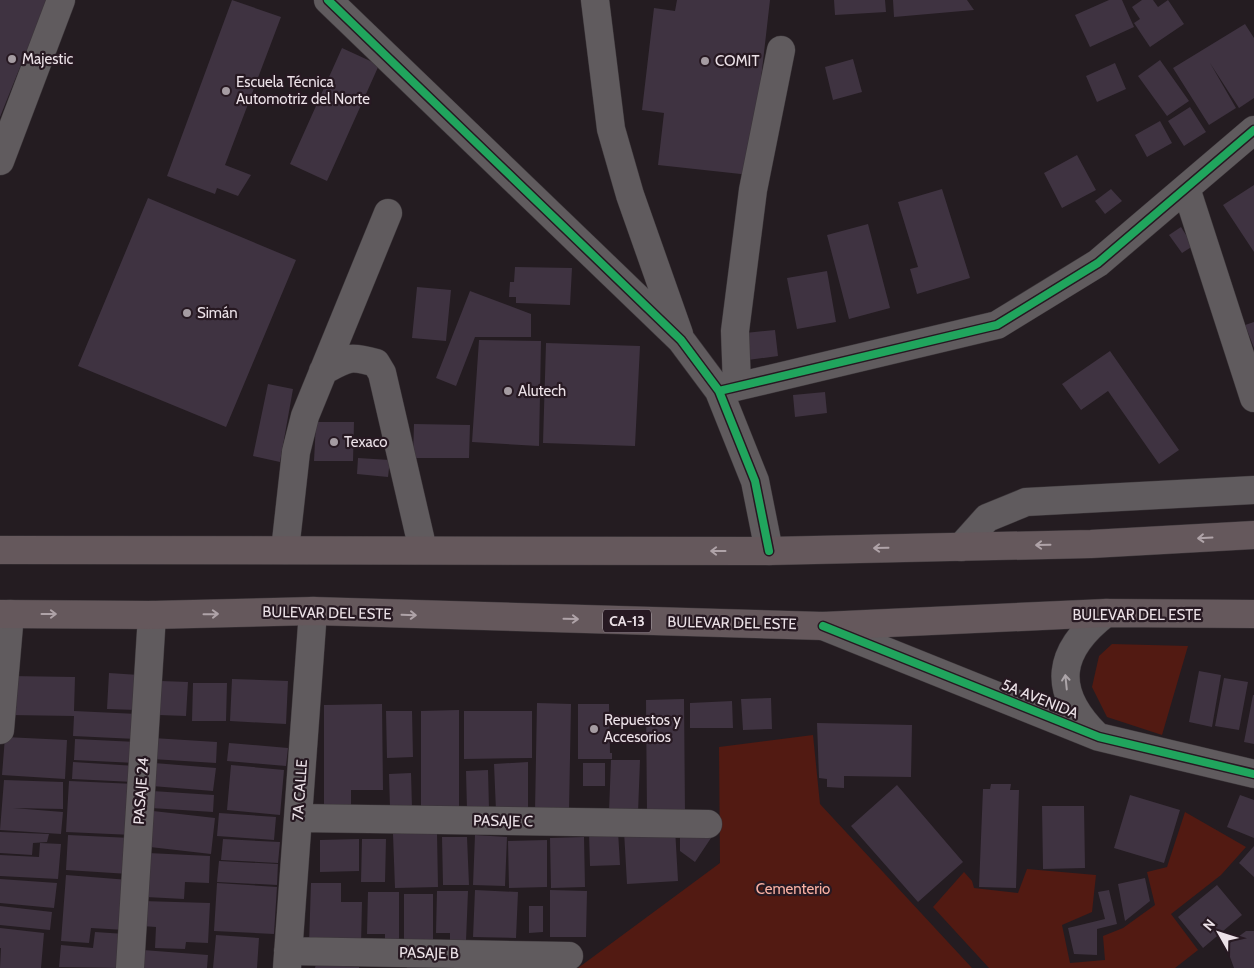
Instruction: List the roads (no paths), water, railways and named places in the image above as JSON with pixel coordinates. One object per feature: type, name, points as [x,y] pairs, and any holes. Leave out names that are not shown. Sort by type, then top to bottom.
[{"type":"highway","points":[[0,550],[770,551],[1091,544],[1254,535]]},
{"type":"highway","name":"BULEVAR DEL ESTE","points":[[5,614],[152,615],[313,612],[823,626],[1106,613],[1254,614]]},
{"type":"street","points":[[0,161],[61,0]]},
{"type":"street","points":[[328,0],[681,340],[728,389]]},
{"type":"street","points":[[595,0],[611,129],[630,194],[681,340]]},
{"type":"street","points":[[770,551],[755,481],[728,389],[752,199],[781,50]]},
{"type":"street","points":[[728,389],[997,325],[1098,263],[1254,130]]},
{"type":"street","points":[[1186,188],[1254,398]]},
{"type":"street","points":[[285,550],[296,452],[305,416],[388,213]]},
{"type":"street","points":[[323,371],[346,358],[360,358],[376,363],[382,373],[423,550]]},
{"type":"street","points":[[960,547],[987,518],[1026,502],[1254,490]]},
{"type":"street","name":"7A CALLE","points":[[288,959],[313,612]]},
{"type":"street","name":"5A AVENIDA","points":[[1099,738],[1082,720],[1074,708],[1066,686],[1065,672],[1072,649],[1078,640],[1106,613]]},
{"type":"street","points":[[0,730],[5,614]]},
{"type":"street","name":"PASAJE 24","points":[[130,968],[152,615]]},
{"type":"street","name":"5A AVENIDA","points":[[823,626],[1099,738],[1254,774]]},
{"type":"street","name":"PASAJE C","points":[[298,818],[708,824]]},
{"type":"street","name":"PASAJE B","points":[[288,959],[569,956]]},
{"type":"place","name":"Majestic","points":[[12,59]]},
{"type":"place","name":"COMIT","points":[[705,61]]},
{"type":"place","name":"Escuela Técnica Automotriz del Norte","points":[[226,91]]},
{"type":"place","name":"Simán","points":[[187,313]]},
{"type":"place","name":"Alutech","points":[[508,391]]},
{"type":"place","name":"Texaco","points":[[334,442]]},
{"type":"place","name":"Repuestos y Accesorios","points":[[594,729]]},
{"type":"park label","name":"Cementerio","points":[[793,889]]}]
